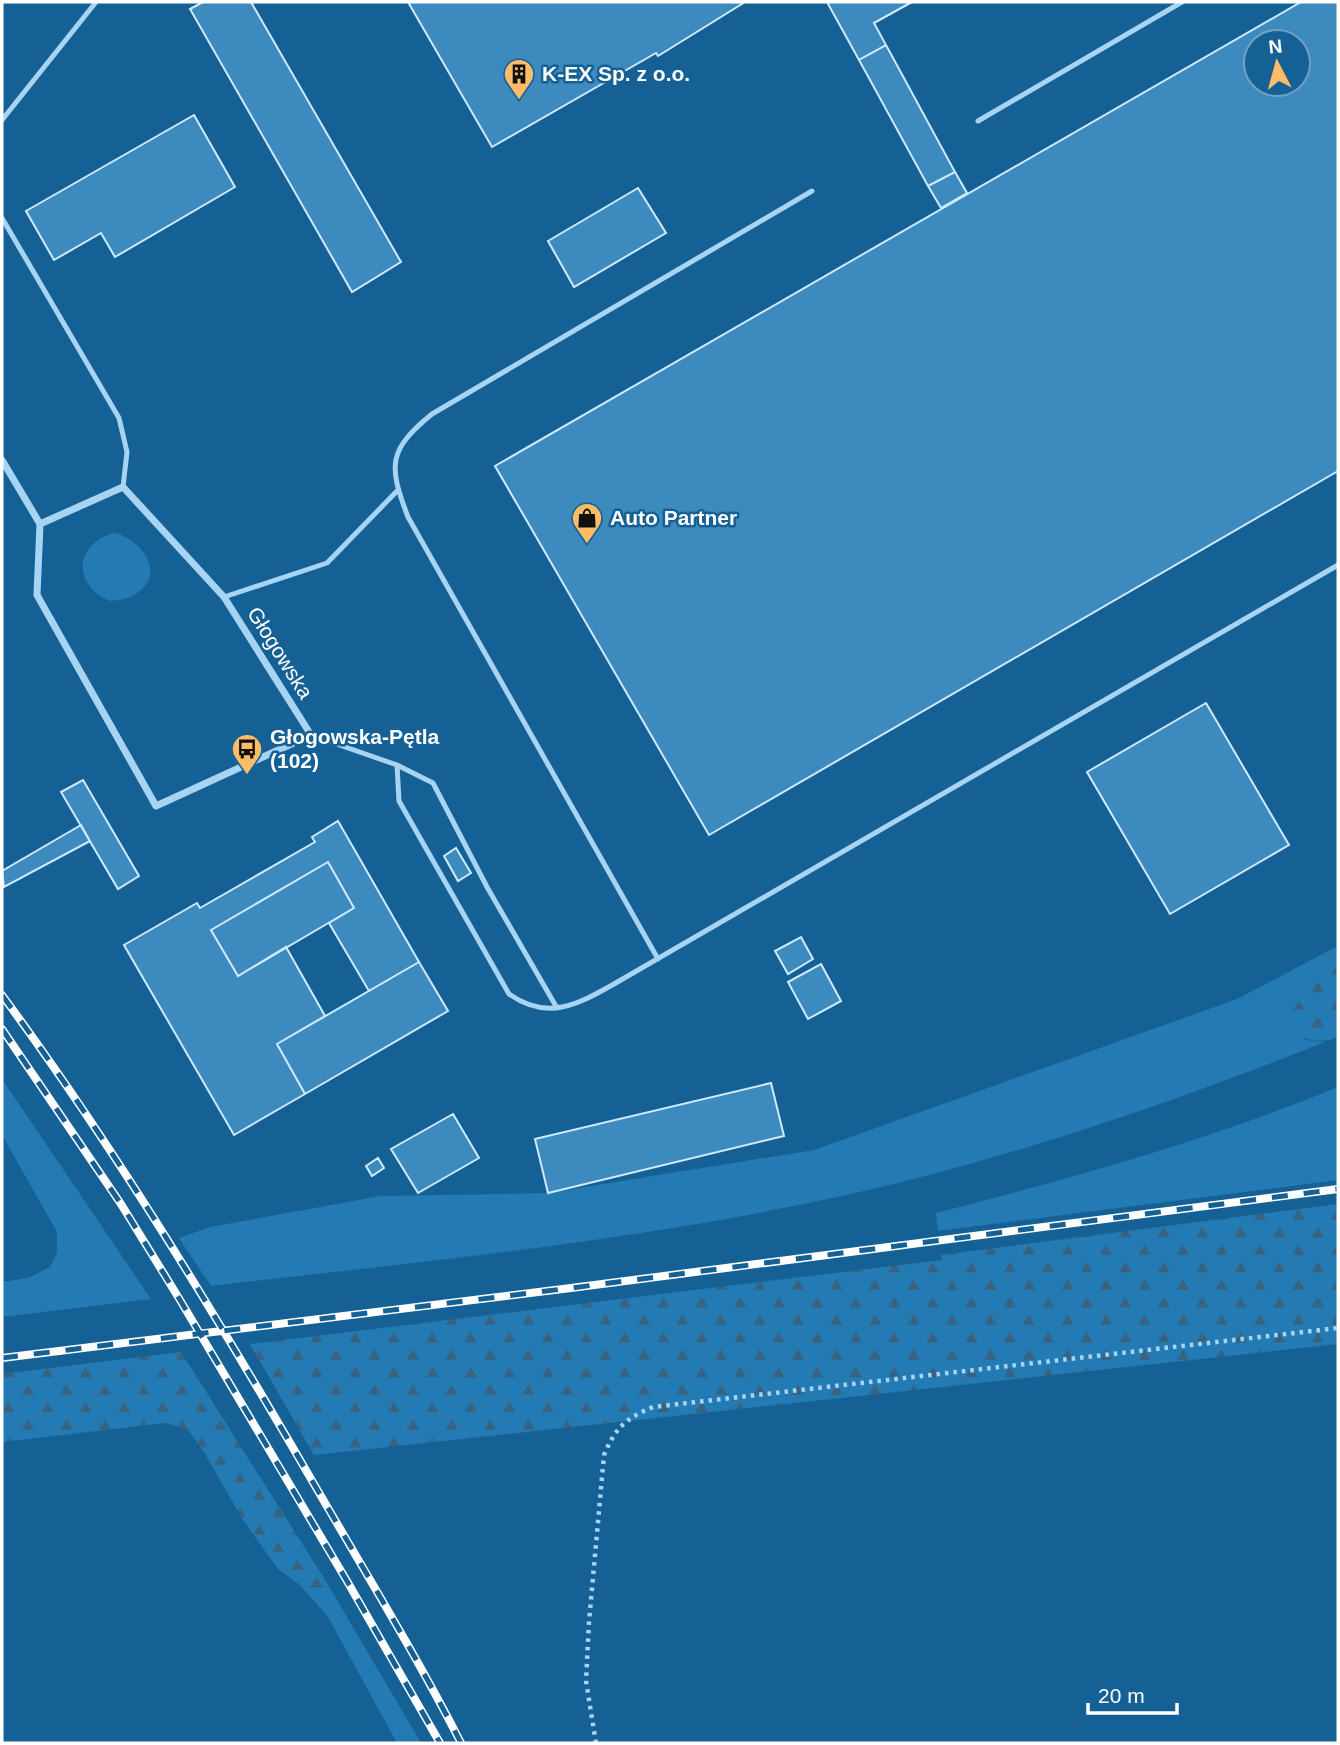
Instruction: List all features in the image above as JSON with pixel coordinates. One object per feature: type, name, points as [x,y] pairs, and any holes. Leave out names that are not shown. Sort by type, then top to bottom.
[{"type":"street","points":[[2,460],[40,524],[37,595],[156,806],[311,735]]},
{"type":"street","points":[[40,524],[123,486]]},
{"type":"street","name":"Głogowska","points":[[123,486],[224,597],[311,735]]},
{"type":"lane","points":[[2,120],[96,2]]},
{"type":"lane","points":[[978,121],[1182,2]]},
{"type":"lane","points":[[657,959],[408,517],[398,490],[395,454],[404,439],[432,414],[812,191]]},
{"type":"lane","points":[[2,218],[119,418],[127,452],[123,486]]},
{"type":"lane","points":[[224,597],[327,563],[398,490]]},
{"type":"lane","points":[[397,765],[398,801],[509,994],[529,1006],[570,1007],[1338,565]]},
{"type":"lane","points":[[311,735],[397,765],[433,783],[487,887],[557,1008]]},
{"type":"path","points":[[596,1743],[586,1681],[604,1454],[612,1436],[628,1418],[653,1407],[1338,1328]]},
{"type":"green space","points":[[114,533],[132,541],[146,555],[150,573],[148,582],[138,593],[110,601],[88,583],[83,566],[89,549],[95,542]]},
{"type":"green space","points":[[1338,946],[1292,1012],[1305,1040],[1325,1042],[1131,1114],[933,1174],[755,1214],[665,1229],[484,1255],[211,1286],[179,1238],[210,1227],[381,1196],[548,1193],[814,1150],[1237,999]]},
{"type":"green space","points":[[1338,946],[1338,1037],[1319,1041],[1308,1039],[1291,1031],[1292,1011]]},
{"type":"green space","points":[[2,1079],[151,1299],[2,1317],[2,1282],[28,1278],[50,1267],[57,1253],[57,1232],[2,1135]]},
{"type":"green space","points":[[1338,1087],[1338,1180],[938,1231],[936,1213],[1140,1157],[1240,1124]]},
{"type":"green space","points":[[1338,1204],[1338,1344],[314,1455],[250,1344],[942,1260],[941,1255]]},
{"type":"green space","points":[[181,1352],[327,1583],[319,1589],[300,1585],[278,1569],[243,1520],[188,1430],[166,1423],[2,1442],[2,1374]]},
{"type":"green space","points":[[327,1583],[421,1743],[397,1743],[328,1617],[300,1585],[319,1589]]},
{"type":"building","points":[[203,2],[251,2],[401,262],[352,292],[190,9]]},
{"type":"building","name":"K-EX Sp. z o.o.","points":[[408,2],[745,2],[658,56],[656,53],[492,147]]},
{"type":"building","points":[[827,2],[912,2],[874,23],[886,45],[859,60]]},
{"type":"building","points":[[1301,2],[1338,2],[1338,471],[709,835],[495,466],[1242,36],[1242,98],[1312,98],[1312,28],[1256,28]]},
{"type":"building","points":[[886,45],[955,172],[928,186],[859,60]]},
{"type":"building","points":[[194,115],[235,187],[115,257],[101,233],[54,260],[26,211]]},
{"type":"building","points":[[955,172],[967,193],[941,208],[928,186]]},
{"type":"building","points":[[638,188],[666,233],[574,287],[548,241]]},
{"type":"building","points":[[1206,703],[1289,845],[1170,914],[1087,772]]},
{"type":"building","points":[[83,780],[139,876],[118,889],[61,792]]},
{"type":"building","points":[[338,821],[419,962],[369,991],[329,923],[354,908],[328,862],[211,930],[238,976],[286,947],[325,1016],[277,1044],[305,1094],[234,1135],[124,945],[197,903],[200,908],[315,842],[312,837]]},
{"type":"building","points":[[81,825],[90,841],[4,887],[2,871]]},
{"type":"building","points":[[456,848],[471,873],[458,881],[444,856]]},
{"type":"building","points":[[328,862],[354,908],[238,976],[211,930]]},
{"type":"building","points":[[801,937],[813,959],[788,974],[775,951]]},
{"type":"building","points":[[419,962],[448,1011],[305,1094],[277,1044]]},
{"type":"building","points":[[821,964],[841,1001],[808,1019],[788,982]]},
{"type":"building","points":[[771,1083],[784,1136],[548,1193],[535,1139]]},
{"type":"building","points":[[453,1114],[479,1158],[418,1193],[391,1149]]},
{"type":"building","points":[[378,1158],[384,1168],[372,1176],[366,1166]]},
{"type":"railway","points":[[2,995],[84,1111],[198,1290],[386,1607],[461,1743]]},
{"type":"railway","points":[[2,1029],[121,1204],[180,1300],[440,1743]]},
{"type":"railway","points":[[2,1358],[1338,1189]]},
{"type":"place","name":"K-EX Sp. z o.o.","points":[[519,101]]},
{"type":"place","name":"Auto Partner","points":[[587,545]]},
{"type":"place","name":"Głogowska-Pętla (102)","points":[[247,776]]}]
